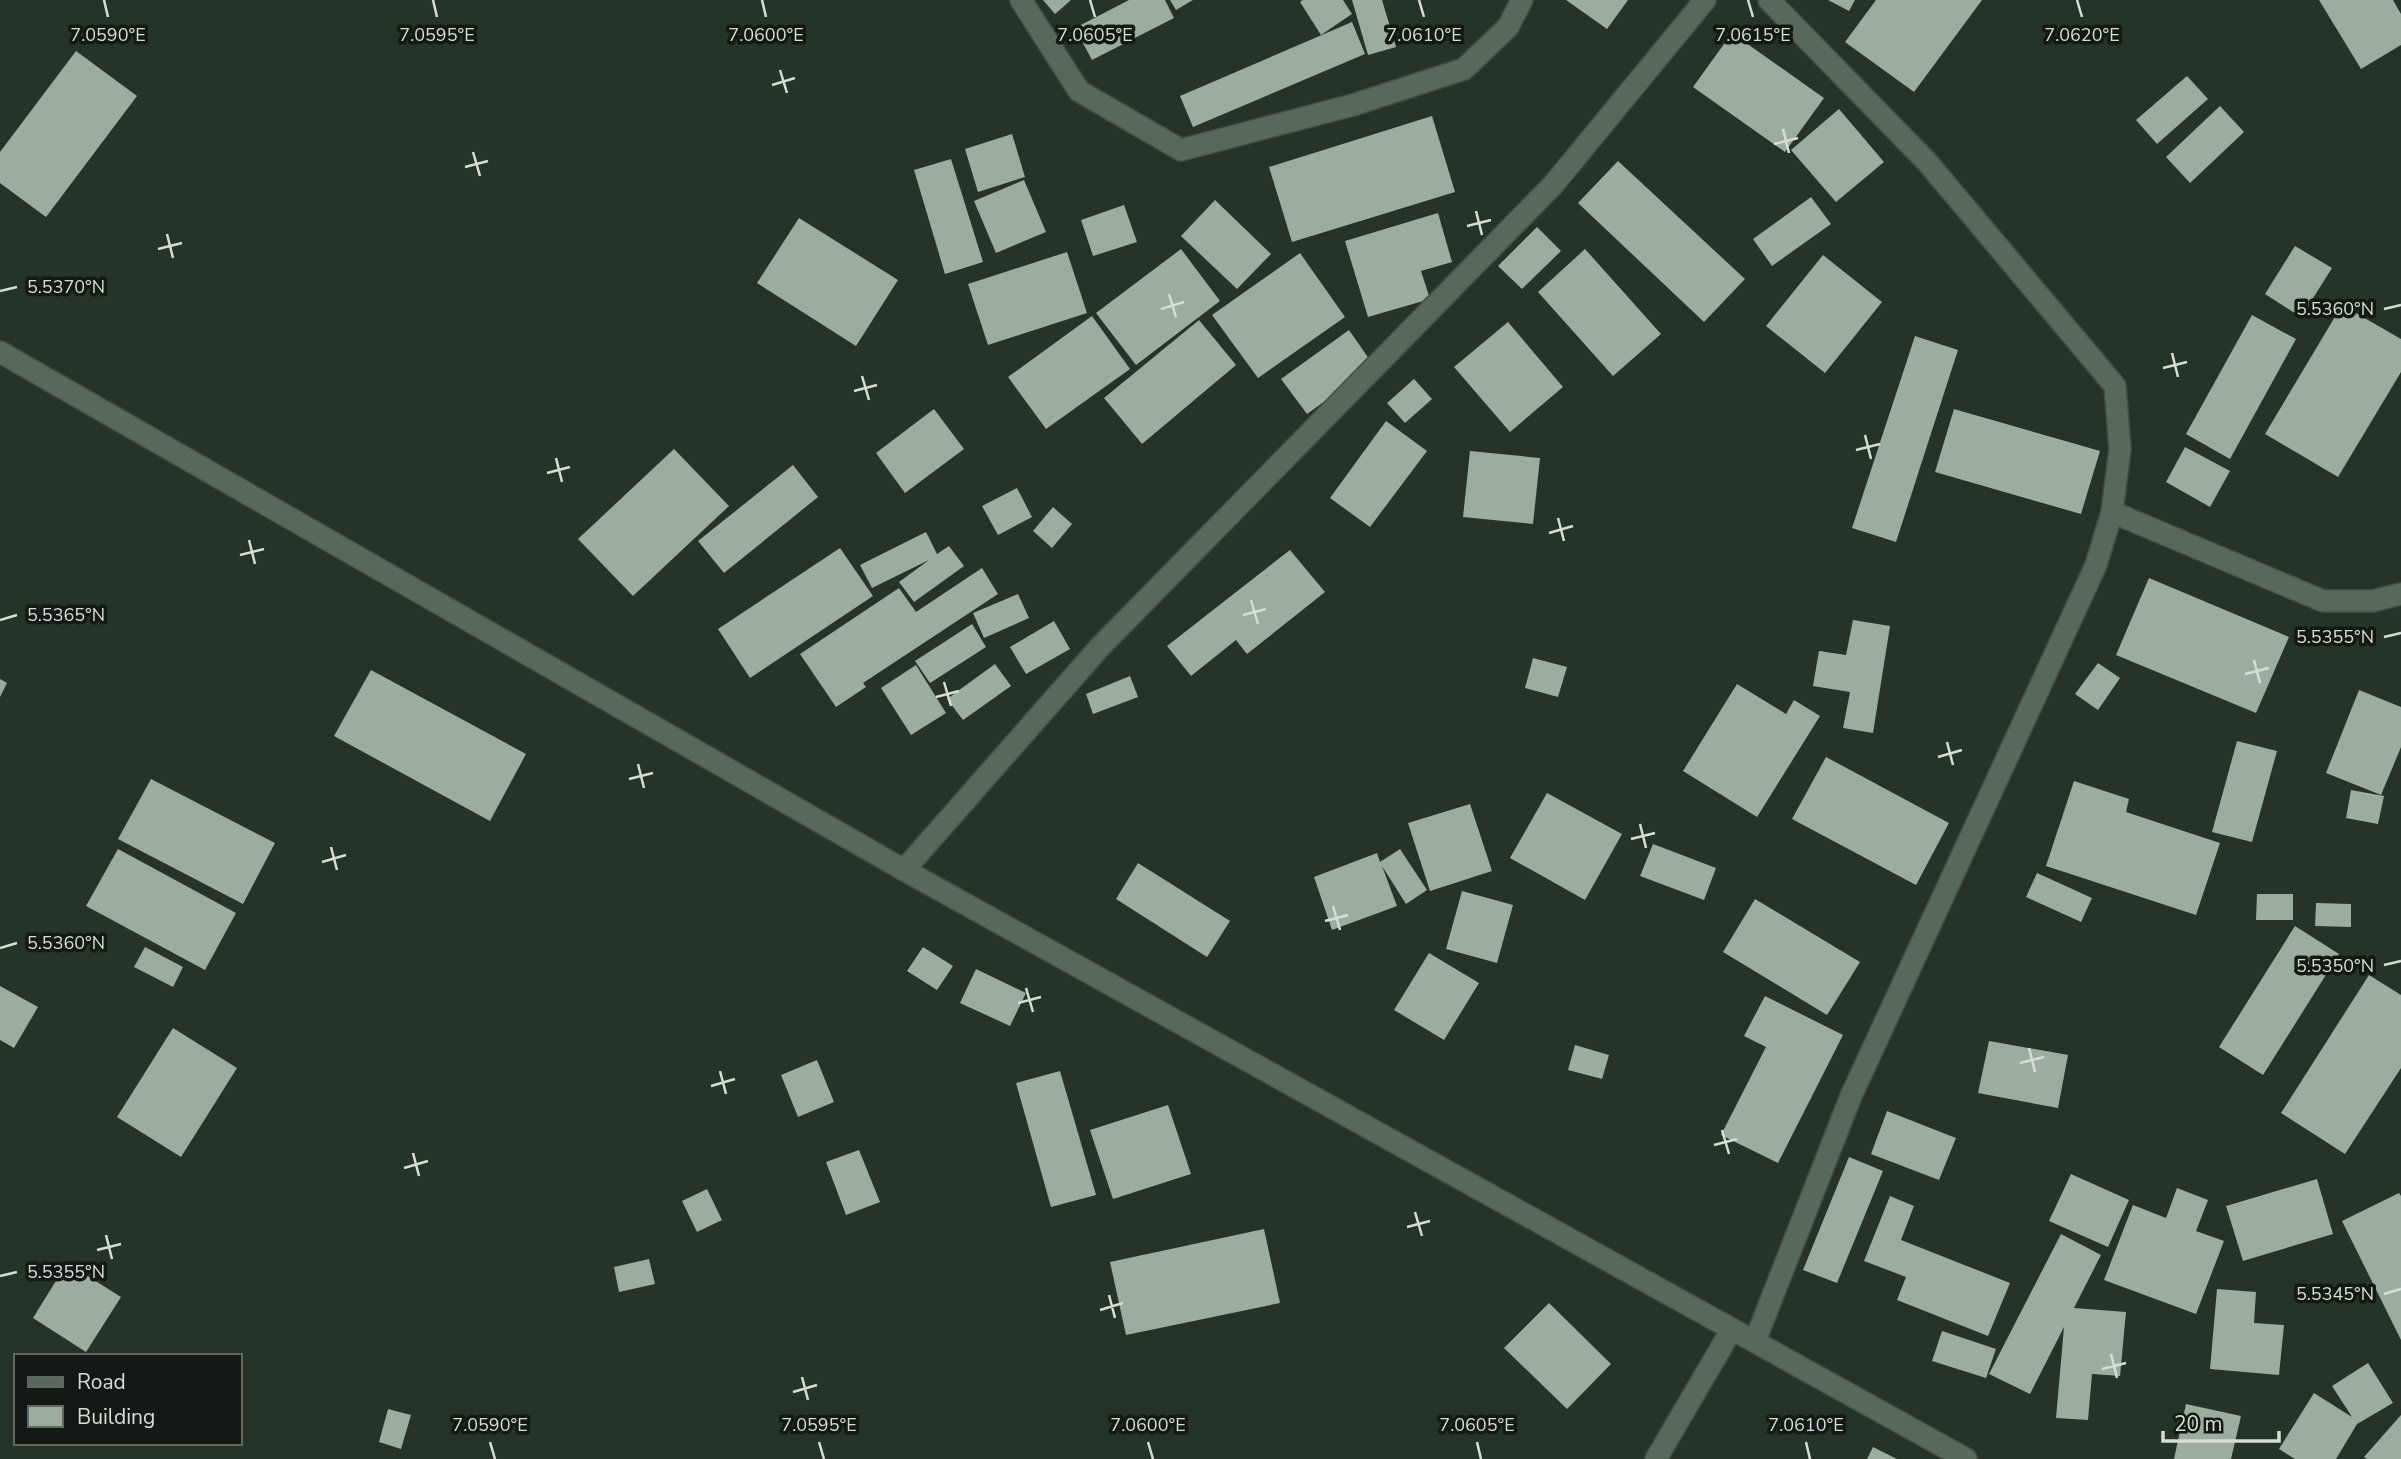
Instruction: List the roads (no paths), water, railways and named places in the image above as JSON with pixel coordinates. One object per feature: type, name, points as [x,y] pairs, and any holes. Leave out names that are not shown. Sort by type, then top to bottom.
[{"type":"street","points":[[1020,0],[1079,92],[1181,150],[1353,105],[1464,69],[1508,27],[1522,0]]},
{"type":"street","points":[[904,870],[1099,648],[1553,185],[1704,0]]},
{"type":"street","points":[[1755,1341],[1851,1096],[2096,565],[2112,512],[2120,449],[2115,386],[1928,163],[1769,0]]},
{"type":"street","points":[[0,352],[904,870],[1966,1459]]},
{"type":"street","points":[[2112,512],[2323,601],[2373,601],[2401,594]]},
{"type":"street","points":[[1656,1459],[1732,1329]]}]
